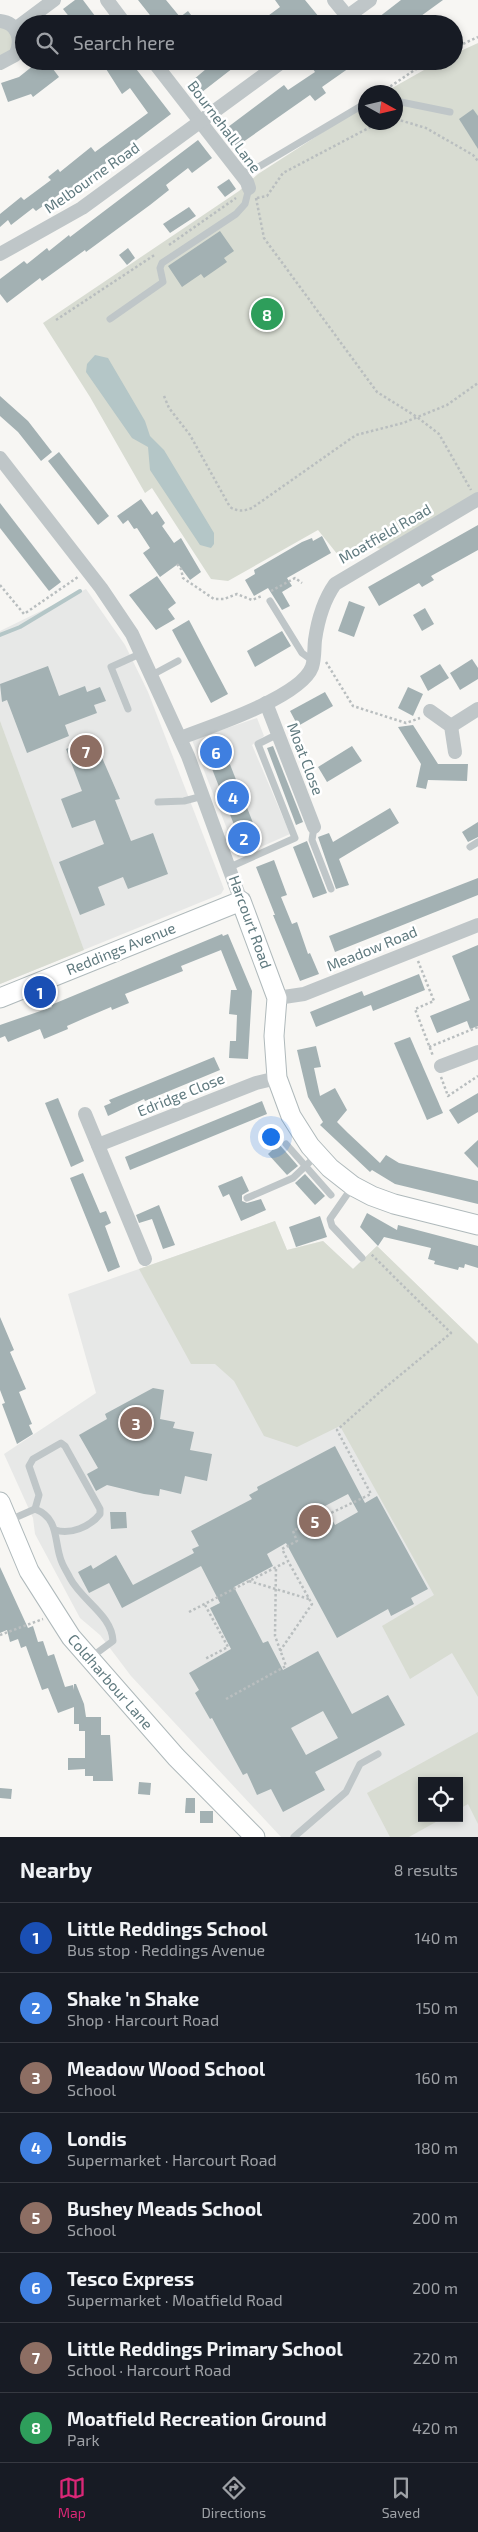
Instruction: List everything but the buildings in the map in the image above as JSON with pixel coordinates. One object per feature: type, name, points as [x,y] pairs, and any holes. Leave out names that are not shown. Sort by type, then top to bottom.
[{"type":"street","points":[[34,15],[54,0]]},
{"type":"street","points":[[107,0],[118,15]]},
{"type":"street","points":[[334,0],[340,15]]},
{"type":"street","points":[[349,15],[370,0]]},
{"type":"street","points":[[0,21],[10,24],[15,29]]},
{"type":"street","points":[[0,63],[10,60],[15,53]]},
{"type":"street","name":"Bournehall Lane","points":[[160,70],[240,173],[253,193]]},
{"type":"street","name":"Melbourne Road","points":[[0,254],[82,208],[199,120],[270,70]]},
{"type":"street","name":"Harcourt Road","points":[[0,458],[118,612],[142,654],[180,738],[204,796],[277,998],[274,1036],[277,1078],[311,1161],[330,1168],[353,1186],[394,1204],[478,1225]]},
{"type":"street","name":"Moatfield Road","points":[[313,662],[321,612],[328,595],[336,584],[478,499]]},
{"type":"street","points":[[180,738],[266,703],[300,681],[310,671],[313,662]]},
{"type":"street","name":"Moat Close","points":[[266,703],[314,827]]},
{"type":"street","points":[[452,726],[478,709]]},
{"type":"street","points":[[430,711],[452,726],[455,752]]},
{"type":"street","name":"Reddings Avenue","points":[[0,998],[241,902]]},
{"type":"street","name":"Meadow Road","points":[[277,998],[304,994],[478,925]]},
{"type":"street","points":[[438,1067],[478,1052]]},
{"type":"street","name":"Edridge Close","points":[[98,1146],[256,1083],[277,1078]]},
{"type":"street","points":[[85,1114],[144,1259]]},
{"type":"street","name":"Coldharbour Lane","points":[[0,1502],[29,1571],[55,1615],[88,1659],[176,1757],[255,1837]]},
{"type":"lane","points":[[403,102],[450,112]]},
{"type":"lane","points":[[240,173],[260,166],[358,108]]},
{"type":"lane","points":[[110,319],[163,282],[160,268],[162,263],[236,214],[253,193]]},
{"type":"lane","points":[[270,601],[302,653],[313,662]]},
{"type":"lane","points":[[128,709],[111,667],[142,654]]},
{"type":"lane","points":[[152,675],[178,661]]},
{"type":"lane","points":[[230,867],[295,838],[258,744],[279,734]]},
{"type":"lane","points":[[158,802],[184,801],[204,796]]},
{"type":"lane","points":[[314,827],[312,840],[331,889]]},
{"type":"lane","points":[[470,847],[478,842]]},
{"type":"lane","points":[[286,1144],[311,1161],[331,1195]]},
{"type":"lane","points":[[247,1198],[293,1178],[311,1161]]},
{"type":"lane","points":[[353,1186],[330,1219],[332,1226],[362,1258]]},
{"type":"lane","points":[[36,1509],[38,1495],[29,1466],[33,1459],[62,1443],[100,1509],[100,1514],[72,1532],[64,1533],[55,1530]]},
{"type":"lane","points":[[7,1520],[36,1509],[47,1515],[52,1521],[60,1560],[77,1591],[108,1622],[112,1630],[113,1641],[88,1659]]},
{"type":"lane","points":[[294,1837],[346,1792],[360,1764],[378,1754]]},
{"type":"path","points":[[463,44],[478,37]]},
{"type":"path","points":[[392,85],[415,70]]},
{"type":"path","points":[[403,121],[426,128],[473,155],[478,161]]},
{"type":"path","points":[[56,320],[253,193],[267,196],[283,173],[365,130]]},
{"type":"path","points":[[253,193],[264,238],[377,392],[417,417],[439,434],[478,499]]},
{"type":"path","points":[[164,396],[169,408],[190,435],[230,507],[236,510],[252,508],[356,435],[403,423],[447,405],[478,383]]},
{"type":"path","points":[[177,564],[181,569],[183,578],[203,590],[210,597],[220,600],[237,594],[249,600],[256,600],[295,578],[302,583]]},
{"type":"path","points":[[0,585],[24,614],[87,571]]},
{"type":"path","points":[[315,641],[353,706],[406,723],[425,716],[430,711]]},
{"type":"path","points":[[413,950],[434,1001],[414,1009],[448,1096],[478,1076]]},
{"type":"path","points":[[429,1047],[478,1027]]},
{"type":"path","points":[[280,1651],[312,1604],[282,1549],[297,1541],[293,1531],[371,1494],[337,1430],[381,1390],[451,1333],[364,1246]]},
{"type":"path","points":[[189,1612],[288,1561]]},
{"type":"path","points":[[226,1699],[286,1666],[275,1636],[276,1567]]},
{"type":"path","points":[[249,1582],[309,1599]]},
{"type":"path","points":[[204,1605],[228,1647],[205,1659]]},
{"type":"path","points":[[0,1635],[55,1615]]},
{"type":"shaded area","points":[[0,26],[11,31],[15,47],[0,59]]},
{"type":"shaded area","points":[[478,43],[478,492],[381,549],[366,545],[349,556],[346,565],[318,530],[228,581],[211,579],[152,488],[145,493],[90,397],[43,323],[239,191],[258,174],[358,110],[358,130],[403,130],[403,85],[397,85],[424,70],[463,70],[463,50]]},
{"type":"shaded area","points":[[95,355],[108,358],[145,421],[150,436],[164,450],[214,533],[214,544],[211,548],[200,545],[150,470],[148,447],[132,438],[86,372],[87,364]]},
{"type":"shaded area","points":[[86,589],[125,645],[148,692],[224,889],[221,894],[0,984],[0,631]]},
{"type":"shaded area","points":[[257,718],[264,736],[252,745],[290,834],[238,857],[192,740]]},
{"type":"shaded area","points":[[0,721],[84,950],[0,984]]},
{"type":"shaded area","points":[[275,1221],[287,1250],[323,1241],[353,1269],[377,1246],[478,1344],[478,1837],[281,1837],[131,1676],[100,1635],[80,1618],[35,1534],[33,1518],[4,1454],[96,1393],[68,1294]]},
{"type":"shaded area","points":[[275,1221],[287,1250],[323,1241],[353,1269],[377,1246],[478,1344],[478,1697],[452,1653],[410,1679],[382,1626],[434,1595],[340,1426],[297,1447],[264,1436],[234,1381],[215,1364],[191,1364],[139,1269]]},
{"type":"shaded area","points":[[478,1732],[478,1824],[468,1804],[463,1807],[463,1777],[418,1777],[418,1822],[436,1822],[409,1837],[390,1837],[367,1793]]},
{"type":"waterway","points":[[0,635],[20,627],[80,591]]},
{"type":"place","name":"Moatfield Recreation Ground","points":[[267,314]]},
{"type":"place","name":"Little Reddings Primary School","points":[[86,751]]},
{"type":"place","name":"Tesco Express","points":[[216,752]]},
{"type":"place","name":"Londis","points":[[233,797]]},
{"type":"place","name":"Shake 'n Shake","points":[[244,838]]},
{"type":"place","name":"Little Reddings School","points":[[40,992]]},
{"type":"place","name":"Meadow Wood School","points":[[136,1423]]},
{"type":"place","name":"Bushey Meads School","points":[[315,1521]]}]
